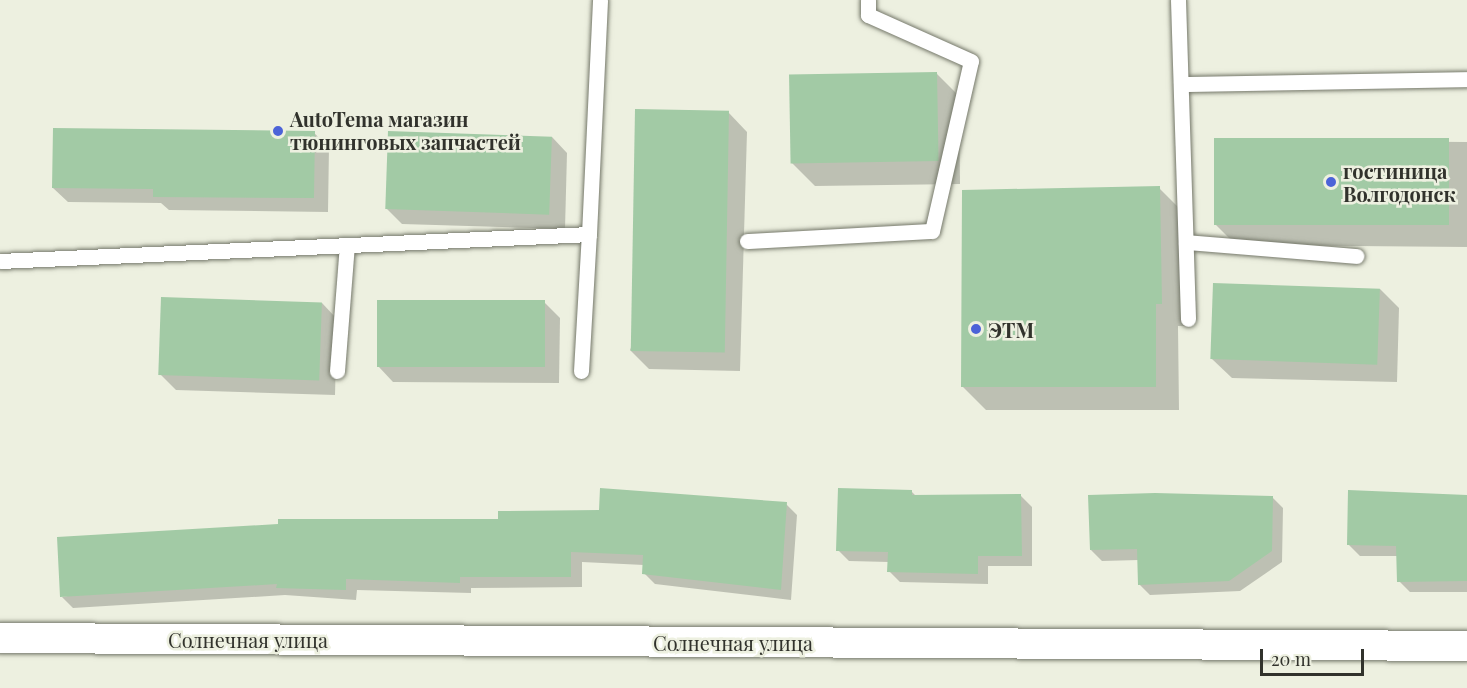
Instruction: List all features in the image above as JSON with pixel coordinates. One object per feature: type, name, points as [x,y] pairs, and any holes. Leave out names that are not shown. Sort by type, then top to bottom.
[{"type":"street","name":"Солнечная улица","points":[[0,638],[1467,645]]},
{"type":"lane","points":[[581,371],[600,0]]},
{"type":"lane","points":[[747,241],[932,231],[971,61],[868,15],[868,0]]},
{"type":"lane","points":[[1178,0],[1188,319]]},
{"type":"lane","points":[[1181,84],[1467,80]]},
{"type":"lane","points":[[0,261],[589,234]]},
{"type":"lane","points":[[1186,242],[1356,256]]},
{"type":"lane","points":[[337,372],[347,245]]},
{"type":"building","points":[[937,72],[939,161],[791,164],[789,75]]},
{"type":"building","points":[[635,109],[729,111],[725,353],[631,351]]},
{"type":"building","points":[[53,128],[315,131],[314,198],[153,197],[153,189],[52,188]]},
{"type":"building","points":[[388,131],[552,137],[549,215],[385,209]]},
{"type":"building","name":"гостиница Волгодонск","points":[[1214,138],[1449,138],[1449,225],[1214,225]]},
{"type":"building","points":[[1160,186],[1162,304],[1156,304],[1156,387],[961,387],[962,190]]},
{"type":"building","points":[[1213,283],[1380,289],[1377,365],[1210,359]]},
{"type":"building","points":[[161,297],[322,303],[319,381],[158,375]]},
{"type":"building","points":[[377,300],[545,300],[545,367],[377,367]]},
{"type":"building","points":[[600,488],[787,502],[781,590],[642,574],[643,555],[571,552],[571,577],[460,577],[460,583],[346,579],[346,590],[276,588],[277,584],[60,597],[57,537],[278,524],[278,519],[498,519],[498,511],[599,510]]},
{"type":"building","points":[[838,488],[912,490],[912,495],[1021,494],[1022,556],[978,556],[978,574],[887,572],[888,552],[836,551]]},
{"type":"building","points":[[1348,490],[1467,495],[1467,581],[1397,582],[1396,546],[1347,545]]},
{"type":"building","points":[[1155,493],[1273,496],[1272,551],[1229,581],[1138,585],[1137,549],[1090,550],[1088,495]]},
{"type":"place","name":"AutoTema магазин тюнинговых запчастей","points":[[278,131]]},
{"type":"place","name":"гостиница Волгодонск","points":[[1331,182]]},
{"type":"place","name":"ЭТМ","points":[[976,329]]}]
